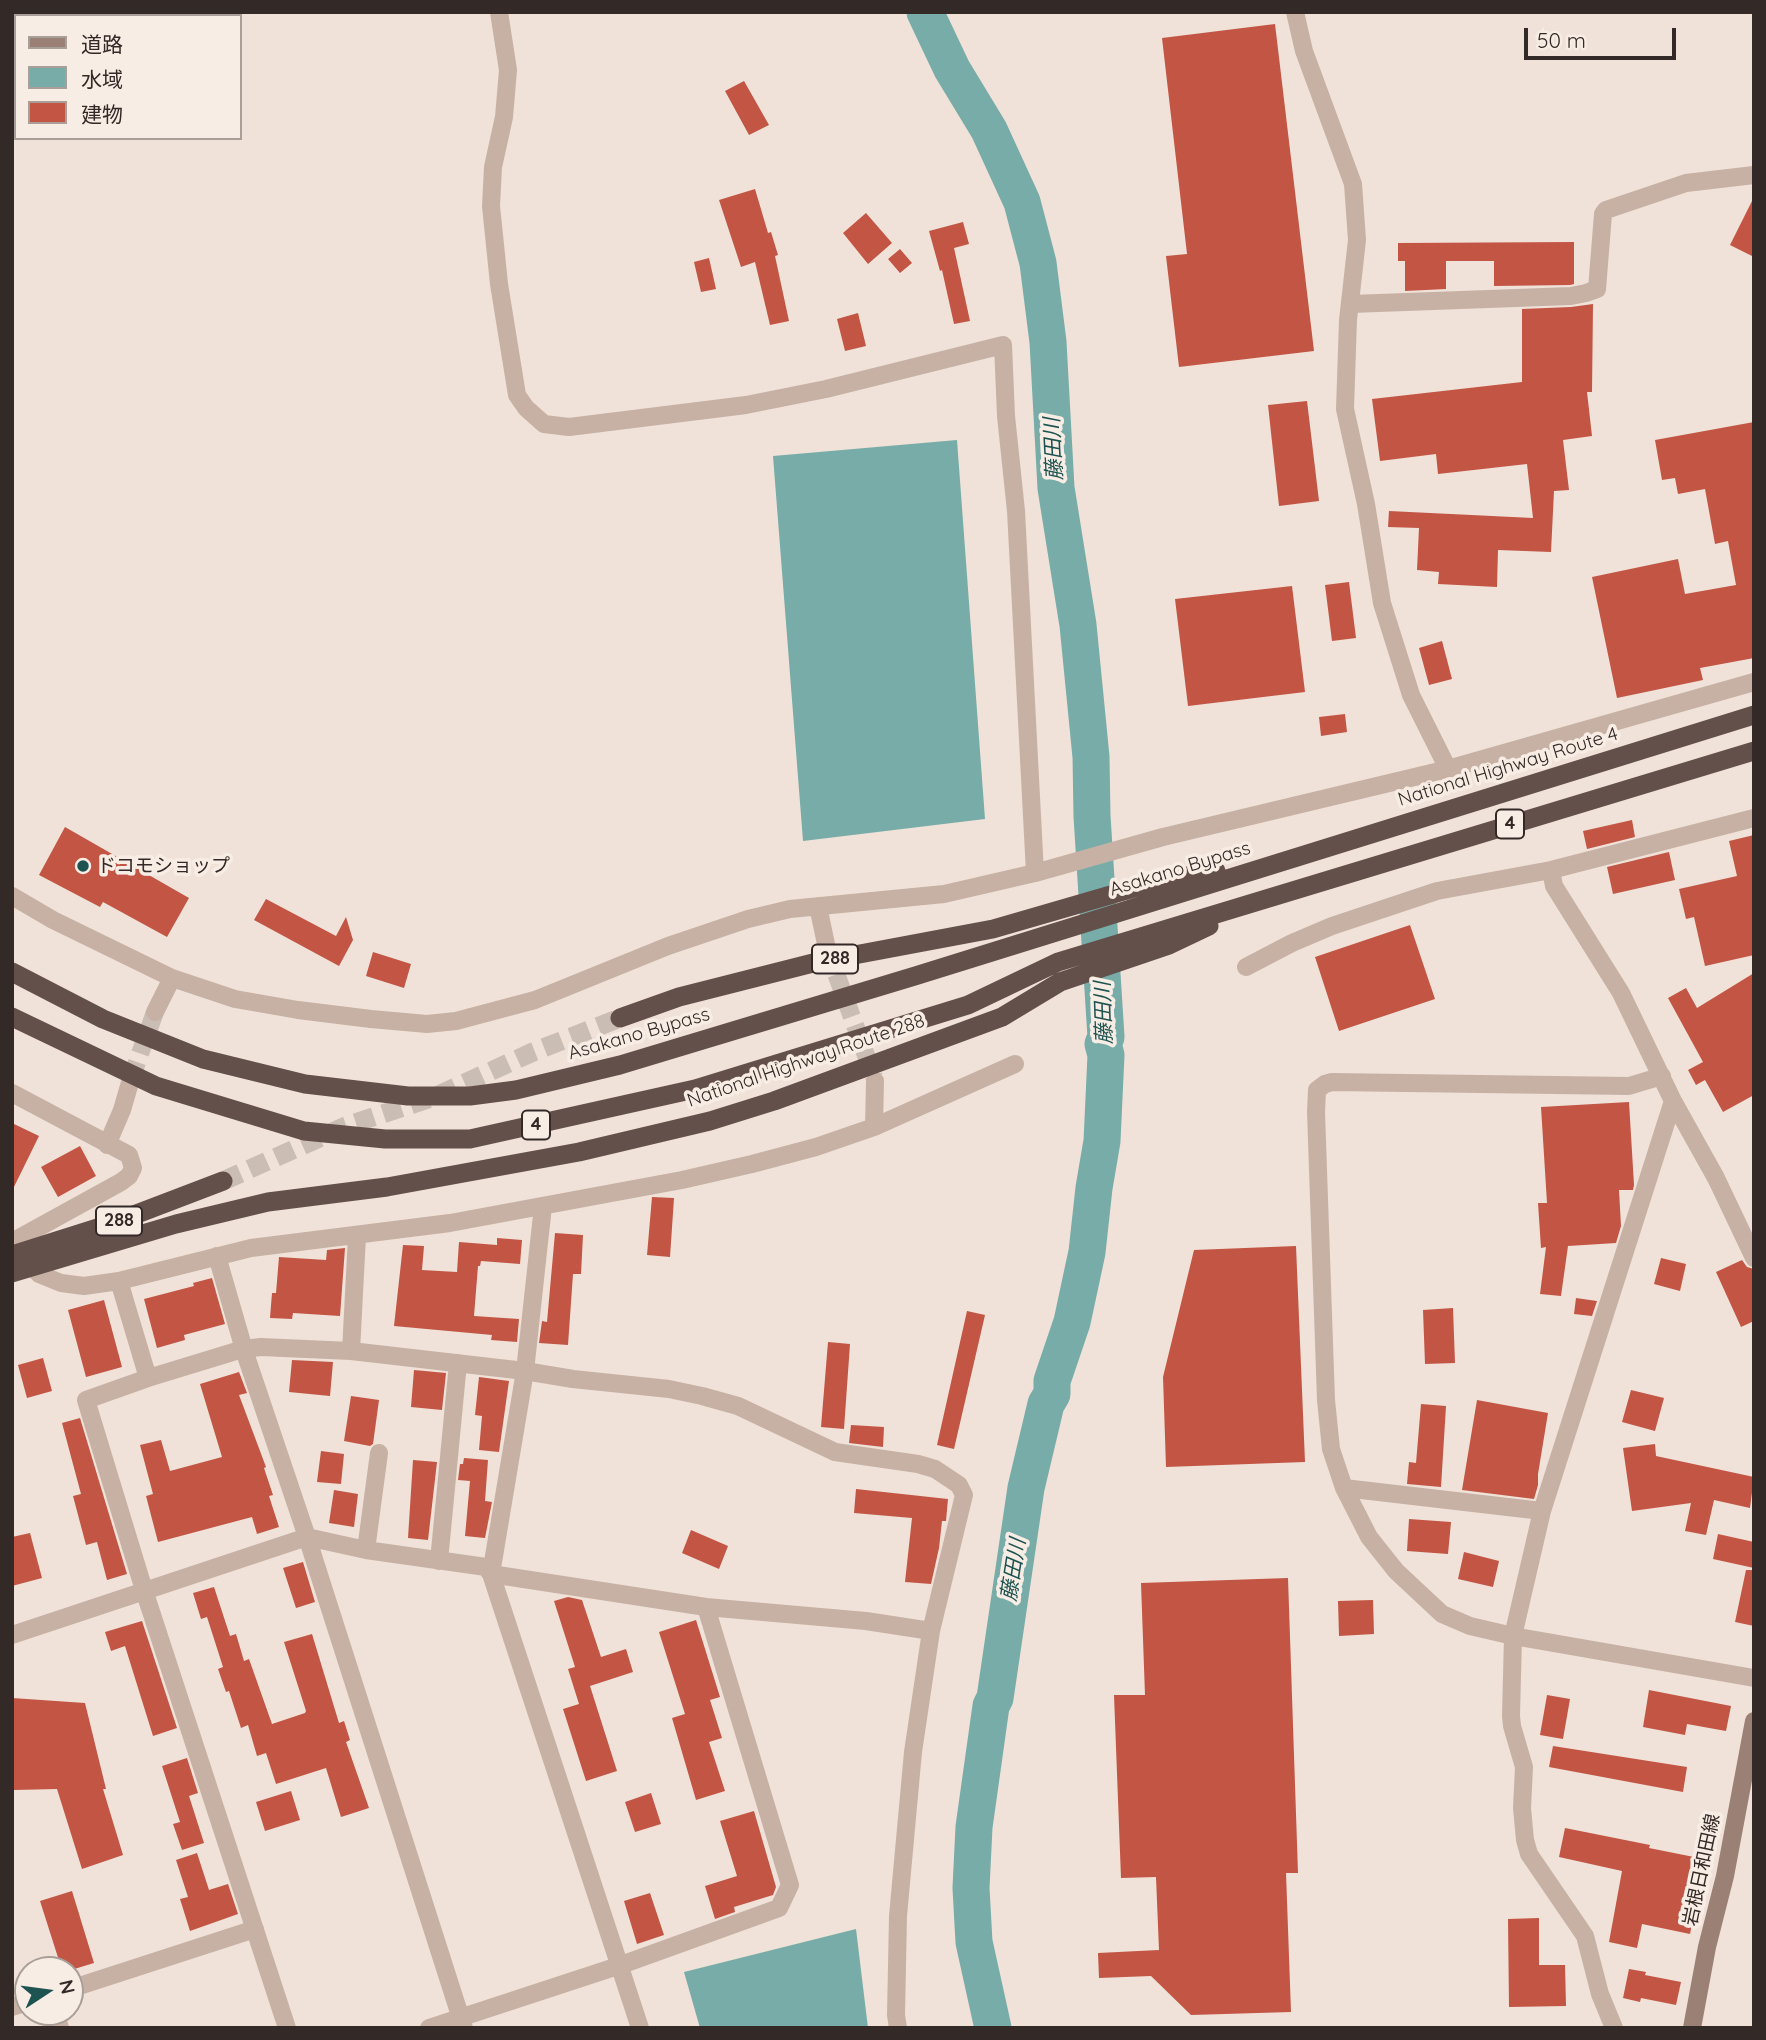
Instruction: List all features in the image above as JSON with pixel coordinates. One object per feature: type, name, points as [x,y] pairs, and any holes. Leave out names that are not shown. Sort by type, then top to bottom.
[{"type":"highway","name":"National Highway Route 4","points":[[1276,862],[1754,715]]},
{"type":"highway","name":"4","points":[[1266,898],[1754,751]]},
{"type":"highway","name":"288","points":[[620,1018],[679,997],[817,962],[993,929],[1055,922],[1163,889],[1276,862]]},
{"type":"highway","name":"National Highway Route 288","points":[[12,1273],[176,1224],[268,1202],[387,1187],[579,1152],[710,1121],[774,1101],[1002,1017],[1060,982],[1266,898]]},
{"type":"highway","name":"Asakano Bypass","points":[[12,972],[103,1018],[203,1059],[305,1084],[408,1096],[470,1096],[516,1090],[620,1065],[1055,922]]},
{"type":"highway","name":"4","points":[[12,1017],[156,1086],[304,1131],[385,1139],[470,1139],[695,1089],[968,1005],[1058,962],[1167,937]]},
{"type":"highway","name":"288","points":[[12,1255],[113,1223],[222,1181]]},
{"type":"main road","name":"岩根日和田線","points":[[1692,2028],[1706,1947],[1725,1876],[1754,1721]]},
{"type":"street","points":[[499,12],[508,70],[504,117],[493,167],[491,206],[499,284],[517,395],[526,408],[544,424],[569,427],[746,405],[827,389],[1003,345],[1006,416],[1016,511],[1043,871]]},
{"type":"street","points":[[1296,12],[1304,51],[1353,184],[1357,240],[1348,320],[1345,409],[1366,503],[1382,603],[1411,695],[1448,769]]},
{"type":"street","points":[[1351,304],[1571,296],[1586,293],[1597,289],[1603,214],[1606,210],[1686,183],[1754,175]]},
{"type":"street","points":[[12,896],[172,978],[236,999],[298,1010],[427,1024],[456,1021],[535,1000],[704,932],[790,909],[944,894],[1043,871],[1163,836],[1448,769],[1754,682]]},
{"type":"street","points":[[1246,967],[1332,926],[1437,891],[1551,870],[1754,818]]},
{"type":"street","points":[[1551,870],[1554,886],[1621,993],[1754,1258]]},
{"type":"street","points":[[818,906],[827,949]]},
{"type":"street","points":[[155,1012],[172,978]]},
{"type":"street","points":[[32,1267],[39,1274],[61,1283],[84,1286],[119,1281],[251,1248],[450,1223],[752,1164],[816,1147],[874,1127],[1015,1064]]},
{"type":"street","points":[[1662,1076],[1629,1086],[1332,1082],[1317,1090],[1326,1400],[1331,1449],[1344,1488],[1369,1537],[1396,1571],[1442,1614],[1470,1626],[1513,1636],[1754,1678]]},
{"type":"street","points":[[107,1145],[122,1110],[131,1079]]},
{"type":"street","points":[[874,1127],[875,1081]]},
{"type":"street","points":[[12,1093],[129,1155],[133,1168],[129,1176],[12,1242]]},
{"type":"street","points":[[1614,2028],[1600,1993],[1585,1936],[1529,1854],[1525,1840],[1522,1808],[1524,1767],[1511,1716],[1513,1636],[1542,1511],[1673,1101]]},
{"type":"street","points":[[491,1574],[525,1371],[543,1206]]},
{"type":"street","points":[[351,1351],[357,1236]]},
{"type":"street","points":[[217,1256],[243,1349],[307,1537],[463,2023]]},
{"type":"street","points":[[119,1281],[148,1378]]},
{"type":"street","points":[[287,2028],[144,1590],[86,1400],[243,1349],[261,1347],[351,1351],[525,1371],[573,1380],[668,1389],[738,1406],[835,1452],[918,1464],[959,1485],[964,1494],[930,1632],[913,1752],[898,1916],[898,2028]]},
{"type":"street","points":[[439,1561],[458,1363]]},
{"type":"street","points":[[366,1550],[380,1453]]},
{"type":"street","points":[[1344,1488],[1542,1511]]},
{"type":"street","points":[[12,1635],[307,1537],[366,1550],[486,1567],[491,1574],[640,2028]]},
{"type":"street","points":[[491,1574],[706,1606],[866,1621],[930,1632]]},
{"type":"street","points":[[429,2028],[463,2023],[779,1908],[790,1885],[706,1606]]},
{"type":"street","points":[[84,1984],[255,1929]]},
{"type":"water","points":[[957,440],[985,819],[803,841],[773,456]]},
{"type":"water","points":[[856,1929],[868,2028],[700,2028],[684,1972]]},
{"type":"building","points":[[1275,24],[1314,351],[1179,367],[1166,256],[1187,254],[1162,38]]},
{"type":"building","points":[[744,81],[769,125],[749,135],[725,91]]},
{"type":"building","points":[[755,189],[768,233],[771,232],[778,255],[775,256],[789,321],[770,325],[755,262],[741,267],[719,200]]},
{"type":"building","points":[[1754,197],[1754,257],[1730,245]]},
{"type":"building","points":[[866,213],[892,243],[868,264],[843,233]]},
{"type":"building","points":[[963,222],[969,244],[954,248],[970,321],[954,324],[942,270],[940,271],[929,231]]},
{"type":"building","points":[[1574,242],[1574,284],[1570,285],[1494,286],[1494,261],[1446,261],[1446,289],[1405,291],[1405,261],[1398,261],[1398,243]]},
{"type":"building","points":[[900,249],[912,263],[900,273],[888,259]]},
{"type":"building","points":[[709,258],[716,289],[701,292],[694,262]]},
{"type":"building","points":[[1593,304],[1592,392],[1587,392],[1592,436],[1563,440],[1569,490],[1554,491],[1551,552],[1498,550],[1497,587],[1438,584],[1439,572],[1417,570],[1419,528],[1388,527],[1389,511],[1533,518],[1527,464],[1438,474],[1436,454],[1380,461],[1372,399],[1522,382],[1522,309]]},
{"type":"building","points":[[858,313],[866,346],[845,351],[837,319]]},
{"type":"building","points":[[1307,401],[1319,501],[1279,506],[1268,405]]},
{"type":"building","points":[[1754,422],[1754,658],[1700,668],[1703,680],[1617,698],[1592,577],[1678,559],[1685,594],[1736,585],[1728,541],[1715,544],[1705,489],[1678,494],[1675,478],[1662,480],[1655,440]]},
{"type":"building","points":[[1349,582],[1356,638],[1332,641],[1325,585]]},
{"type":"building","points":[[1292,586],[1305,692],[1188,706],[1175,599]]},
{"type":"building","points":[[1442,641],[1452,679],[1429,685],[1419,648]]},
{"type":"building","points":[[1345,714],[1347,732],[1321,736],[1319,717]]},
{"type":"building","points":[[1632,820],[1635,837],[1587,849],[1583,831]]},
{"type":"building","points":[[65,827],[189,898],[167,937],[103,902],[100,907],[39,875]]},
{"type":"building","points":[[1754,835],[1754,955],[1705,966],[1694,917],[1686,919],[1679,889],[1737,876],[1729,841]]},
{"type":"building","points":[[1669,852],[1675,880],[1613,894],[1607,867]]},
{"type":"building","points":[[266,899],[336,936],[346,917],[353,940],[339,966],[254,920]]},
{"type":"building","points":[[1410,925],[1435,999],[1339,1031],[1315,957]]},
{"type":"building","points":[[373,952],[411,964],[404,988],[366,976]]},
{"type":"building","points":[[1754,973],[1754,1095],[1723,1112],[1705,1080],[1696,1085],[1688,1070],[1703,1062],[1668,998],[1686,988],[1697,1008]]},
{"type":"building","points":[[1629,1102],[1634,1185],[1633,1190],[1619,1190],[1621,1226],[1616,1243],[1568,1246],[1561,1296],[1540,1294],[1546,1247],[1541,1248],[1538,1203],[1547,1203],[1541,1107]]},
{"type":"building","points":[[12,1123],[39,1136],[12,1191]]},
{"type":"building","points":[[80,1146],[96,1176],[58,1197],[41,1167]]},
{"type":"building","points":[[652,1197],[674,1198],[670,1257],[647,1255]]},
{"type":"building","points":[[555,1233],[583,1235],[581,1274],[573,1274],[568,1345],[539,1343],[542,1321],[547,1322]]},
{"type":"building","points":[[497,1238],[522,1240],[520,1264],[481,1261],[478,1266],[474,1316],[519,1319],[517,1342],[491,1340],[492,1335],[394,1326],[403,1245],[424,1246],[422,1270],[457,1272],[459,1242],[497,1245]]},
{"type":"building","points":[[1296,1246],[1305,1462],[1166,1467],[1163,1377],[1194,1250]]},
{"type":"building","points":[[345,1248],[340,1316],[293,1313],[292,1319],[270,1318],[272,1293],[276,1293],[279,1257],[326,1260],[327,1250]]},
{"type":"building","points":[[1661,1258],[1686,1264],[1680,1291],[1654,1284]]},
{"type":"building","points":[[1742,1260],[1747,1267],[1754,1269],[1754,1321],[1741,1327],[1716,1272]]},
{"type":"building","points":[[212,1278],[225,1324],[184,1335],[185,1340],[157,1348],[144,1299],[194,1286],[193,1283]]},
{"type":"building","points":[[1576,1298],[1597,1301],[1592,1316],[1574,1314]]},
{"type":"building","points":[[104,1300],[122,1367],[86,1377],[68,1310]]},
{"type":"building","points":[[1453,1308],[1455,1363],[1425,1364],[1423,1310]]},
{"type":"building","points":[[967,1311],[985,1315],[954,1449],[937,1445]]},
{"type":"building","points":[[828,1342],[850,1344],[844,1429],[821,1427]]},
{"type":"building","points":[[43,1358],[52,1391],[27,1398],[18,1365]]},
{"type":"building","points":[[292,1360],[333,1362],[330,1396],[289,1392]]},
{"type":"building","points":[[414,1370],[446,1373],[442,1410],[411,1407]]},
{"type":"building","points":[[239,1372],[247,1393],[239,1395],[266,1467],[264,1468],[273,1495],[269,1496],[279,1527],[257,1534],[252,1517],[158,1542],[146,1496],[153,1494],[140,1445],[161,1440],[170,1471],[222,1457],[200,1384]]},
{"type":"building","points":[[479,1377],[509,1381],[499,1452],[479,1450],[482,1416],[475,1415]]},
{"type":"building","points":[[1631,1390],[1664,1398],[1655,1431],[1622,1422]]},
{"type":"building","points":[[351,1396],[379,1400],[373,1444],[370,1446],[344,1441]]},
{"type":"building","points":[[1477,1400],[1548,1413],[1534,1499],[1462,1490]]},
{"type":"building","points":[[1421,1404],[1446,1406],[1441,1487],[1407,1484],[1409,1462],[1416,1463]]},
{"type":"building","points":[[80,1418],[127,1574],[107,1580],[97,1542],[86,1545],[73,1496],[81,1494],[62,1423]]},
{"type":"building","points":[[851,1425],[884,1427],[883,1447],[849,1443]]},
{"type":"building","points":[[1655,1444],[1656,1456],[1754,1477],[1750,1508],[1714,1500],[1706,1535],[1685,1531],[1691,1503],[1632,1511],[1623,1448]]},
{"type":"building","points":[[321,1451],[344,1454],[341,1484],[317,1482]]},
{"type":"building","points":[[464,1458],[488,1460],[485,1501],[492,1502],[485,1538],[465,1536],[470,1481],[458,1480],[460,1464],[463,1464]]},
{"type":"building","points":[[413,1460],[437,1462],[428,1540],[408,1538]]},
{"type":"building","points":[[856,1489],[948,1499],[946,1521],[942,1521],[931,1584],[905,1582],[912,1518],[854,1513]]},
{"type":"building","points":[[334,1490],[358,1494],[354,1527],[329,1523]]},
{"type":"building","points":[[1409,1519],[1451,1522],[1448,1554],[1407,1551]]},
{"type":"building","points":[[691,1530],[728,1546],[719,1569],[682,1553]]},
{"type":"building","points":[[30,1533],[42,1578],[12,1586],[12,1537]]},
{"type":"building","points":[[1718,1534],[1754,1542],[1754,1568],[1713,1559]]},
{"type":"building","points":[[1464,1552],[1499,1561],[1493,1587],[1458,1579]]},
{"type":"building","points":[[303,1562],[315,1602],[296,1608],[283,1568]]},
{"type":"building","points":[[1746,1570],[1754,1570],[1754,1626],[1735,1622]]},
{"type":"building","points":[[1288,1578],[1298,1873],[1286,1873],[1291,2012],[1191,2015],[1151,1976],[1099,1978],[1098,1953],[1159,1950],[1156,1877],[1121,1878],[1114,1695],[1145,1695],[1141,1583]]},
{"type":"building","points":[[214,1587],[230,1636],[236,1634],[244,1661],[249,1659],[272,1724],[306,1711],[284,1642],[312,1634],[339,1723],[344,1721],[350,1740],[346,1742],[369,1808],[341,1817],[326,1768],[276,1784],[266,1753],[257,1756],[248,1725],[241,1728],[229,1691],[226,1692],[218,1669],[223,1667],[207,1617],[201,1619],[193,1593]]},
{"type":"building","points":[[568,1597],[582,1600],[601,1657],[626,1649],[633,1672],[590,1686],[617,1771],[586,1781],[563,1709],[579,1704],[568,1669],[575,1667],[554,1601]]},
{"type":"building","points":[[1373,1600],[1374,1634],[1339,1636],[1338,1601]]},
{"type":"building","points":[[696,1620],[720,1697],[710,1700],[722,1738],[709,1742],[725,1791],[696,1800],[672,1718],[685,1714],[659,1632]]},
{"type":"building","points":[[142,1621],[177,1728],[153,1736],[125,1646],[111,1651],[105,1632]]},
{"type":"building","points":[[1649,1690],[1731,1706],[1726,1731],[1687,1724],[1685,1735],[1643,1727]]},
{"type":"building","points":[[1547,1695],[1570,1699],[1563,1739],[1540,1735]]},
{"type":"building","points":[[12,1698],[85,1703],[106,1789],[103,1789],[123,1855],[82,1869],[57,1789],[14,1790]]},
{"type":"building","points":[[1553,1746],[1687,1767],[1683,1792],[1549,1767]]},
{"type":"building","points":[[187,1758],[198,1793],[189,1796],[204,1843],[182,1850],[173,1824],[180,1822],[162,1766]]},
{"type":"building","points":[[291,1791],[300,1820],[265,1831],[256,1802]]},
{"type":"building","points":[[651,1793],[661,1824],[635,1832],[625,1802]]},
{"type":"building","points":[[754,1811],[776,1887],[773,1895],[734,1907],[735,1912],[715,1919],[705,1886],[737,1876],[720,1821]]},
{"type":"building","points":[[1565,1828],[1699,1858],[1691,1902],[1696,1903],[1690,1934],[1642,1924],[1637,1948],[1609,1942],[1622,1871],[1559,1857]]},
{"type":"building","points":[[197,1853],[209,1890],[228,1884],[238,1914],[190,1931],[180,1899],[188,1897],[176,1860]]},
{"type":"building","points":[[72,1891],[94,1963],[84,1966],[84,1956],[58,1956],[40,1901]]},
{"type":"building","points":[[650,1893],[664,1935],[637,1944],[624,1901]]},
{"type":"building","points":[[1539,1918],[1539,1965],[1565,1965],[1566,2006],[1509,2007],[1508,1919]]},
{"type":"building","points":[[1629,1969],[1681,1982],[1676,2005],[1641,1998],[1640,2002],[1623,1998]]},
{"type":"waterway","name":"藤田川","points":[[925,12],[952,69],[989,130],[1022,202],[1038,263],[1048,342],[1056,488],[1078,625],[1091,757],[1092,816],[1106,1037],[1103,1044],[1106,1055],[1102,1141],[1087,1252],[1072,1322],[1052,1381],[1052,1394],[1046,1404],[1026,1488],[974,1827],[971,1888],[974,1942],[993,2028]]},
{"type":"tunnel","points":[[827,949],[874,1077]]},
{"type":"tunnel","points":[[131,1079],[155,1012]]},
{"type":"tunnel","points":[[223,1181],[346,1126],[434,1097],[533,1052],[620,1018]]},
{"type":"place","name":"ドコモショップ","points":[[83,866]]}]
